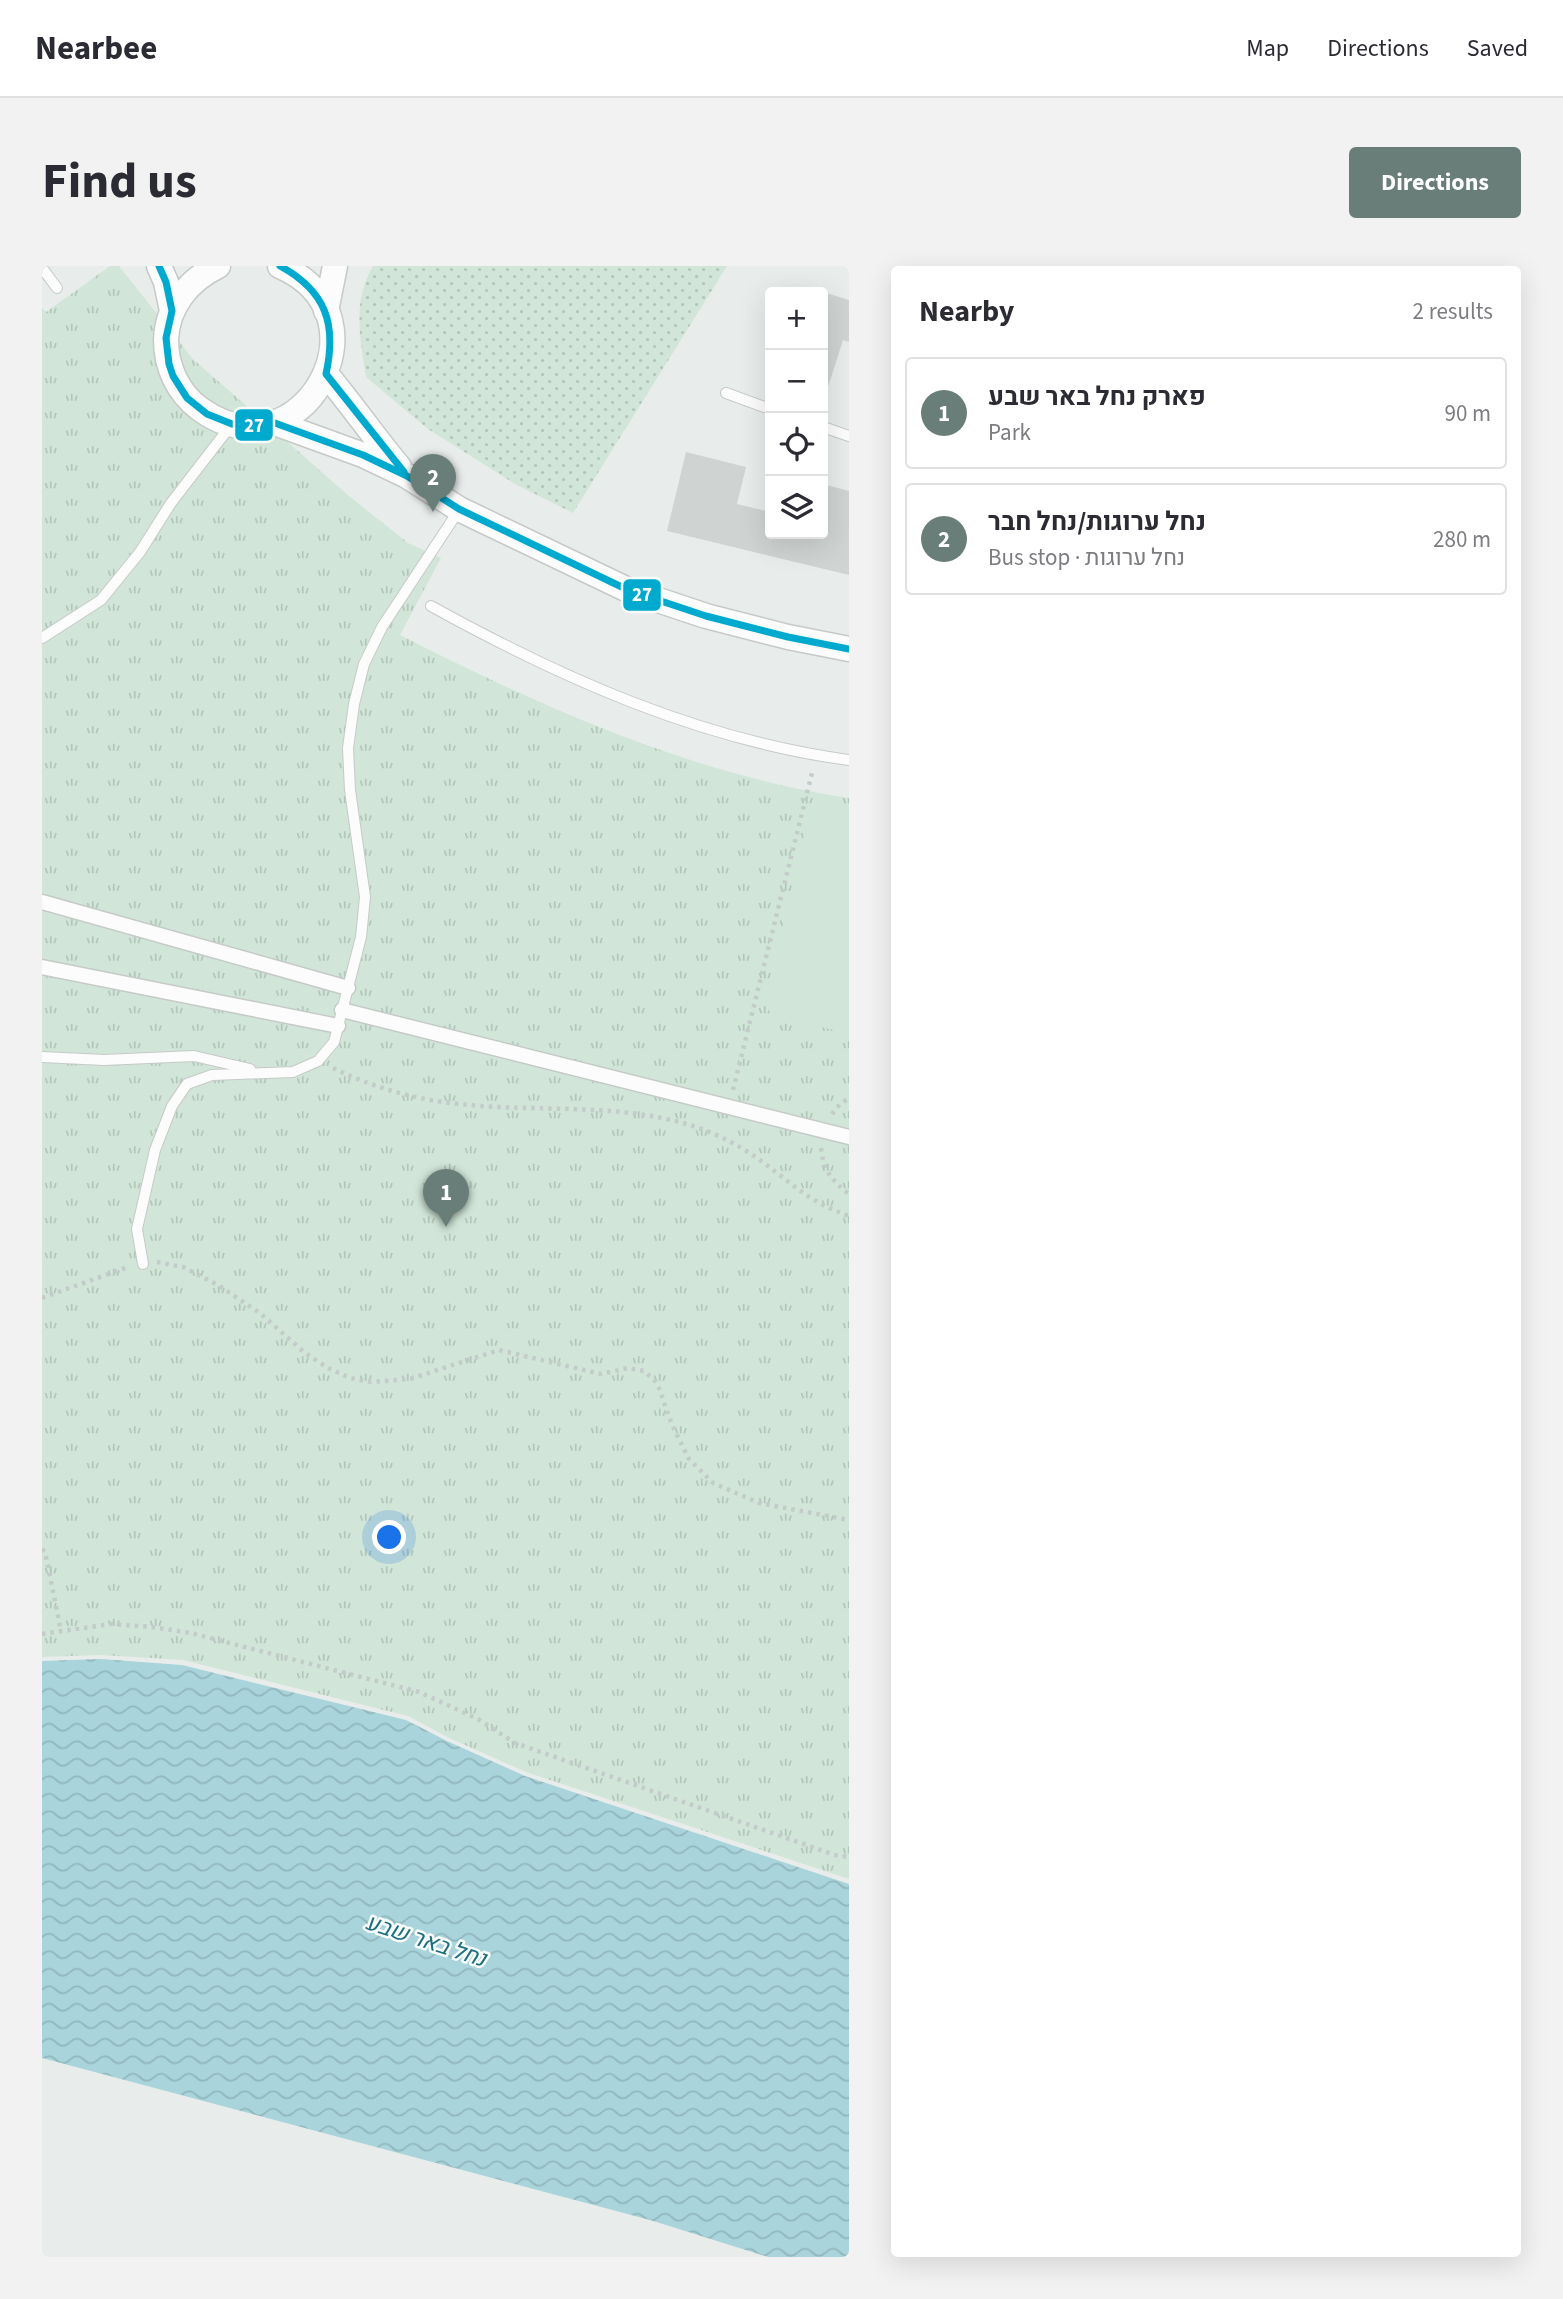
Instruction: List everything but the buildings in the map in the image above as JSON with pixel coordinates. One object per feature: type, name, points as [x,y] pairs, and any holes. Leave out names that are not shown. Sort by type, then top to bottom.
[{"type":"street","points":[[159,266],[166,282],[172,311]]},
{"type":"street","points":[[218,266],[191,284],[172,311],[166,338],[167,351],[173,376],[187,398],[207,414],[232,424],[246,426],[272,422],[304,405],[321,385],[332,349],[326,311],[320,300],[304,281],[280,266]]},
{"type":"street","points":[[326,311],[335,266]]},
{"type":"street","points":[[326,374],[372,436],[407,476]]},
{"type":"street","points":[[272,422],[363,455],[407,476],[459,509],[628,590],[706,616],[849,649]]},
{"type":"street","points":[[42,902],[348,988]]},
{"type":"street","points":[[42,967],[338,1026]]},
{"type":"street","points":[[342,1010],[849,1137]]},
{"type":"lane","points":[[42,268],[57,288]]},
{"type":"lane","points":[[726,393],[765,407]]},
{"type":"lane","points":[[42,638],[100,600],[140,552],[171,503],[232,424]]},
{"type":"lane","points":[[828,429],[849,436]]},
{"type":"lane","points":[[143,1264],[137,1229],[155,1150],[172,1106],[187,1084],[212,1075],[293,1072],[318,1061],[334,1042],[361,937],[365,897],[350,790],[348,748],[354,704],[364,664],[382,627],[459,509]]},
{"type":"lane","points":[[431,606],[533,660],[636,704],[705,727],[849,760]]},
{"type":"lane","points":[[42,1057],[104,1060],[194,1056],[270,1073]]},
{"type":"path","points":[[729,1107],[817,754]]},
{"type":"path","points":[[318,1061],[372,1085],[431,1100],[494,1106],[601,1109],[685,1124],[739,1146],[806,1196],[849,1216]]},
{"type":"path","points":[[42,1298],[110,1272],[143,1264],[175,1264],[211,1281],[261,1314],[305,1353],[350,1378],[370,1382],[410,1379],[499,1350],[601,1374],[628,1368],[643,1371],[659,1388],[672,1425],[689,1459],[713,1483],[759,1503],[849,1520]]},
{"type":"path","points":[[42,1549],[45,1552],[61,1631]]},
{"type":"path","points":[[42,1634],[111,1625],[152,1627],[178,1631],[419,1692],[478,1719],[515,1743],[849,1857]]},
{"type":"green space","points":[[110,266],[119,266],[193,359],[349,496],[408,543],[441,558],[400,635],[563,712],[675,755],[732,773],[849,798],[849,1879],[526,1772],[449,1738],[408,1716],[183,1660],[101,1655],[42,1657],[42,308],[46,312]]},
{"type":"green space","points":[[373,266],[727,266],[573,513],[515,484],[428,429],[366,377],[359,320],[362,293]]},
{"type":"green space","points":[[819,803],[849,808],[849,1033],[779,1018],[769,1011],[766,1002],[808,816]]},
{"type":"water","name":"נחל באר שבע","points":[[101,1659],[182,1665],[406,1720],[525,1776],[849,1884],[849,2257],[768,2257],[650,2220],[42,2058],[42,1661]]},
{"type":"transit line","name":"27","points":[[159,266],[166,282],[172,311],[166,338],[169,364],[187,398],[207,414],[232,424],[246,426],[272,422],[363,455],[407,476],[459,509],[628,590],[706,616],[849,649]]},
{"type":"transit line","name":"27","points":[[280,266],[308,286],[324,311],[330,340],[326,374],[404,472]]},
{"type":"place","name":"נחל ערוגות/נחל חבר","points":[[433,512]]},
{"type":"place","name":"פארק נחל באר שבע","points":[[446,1227]]}]
